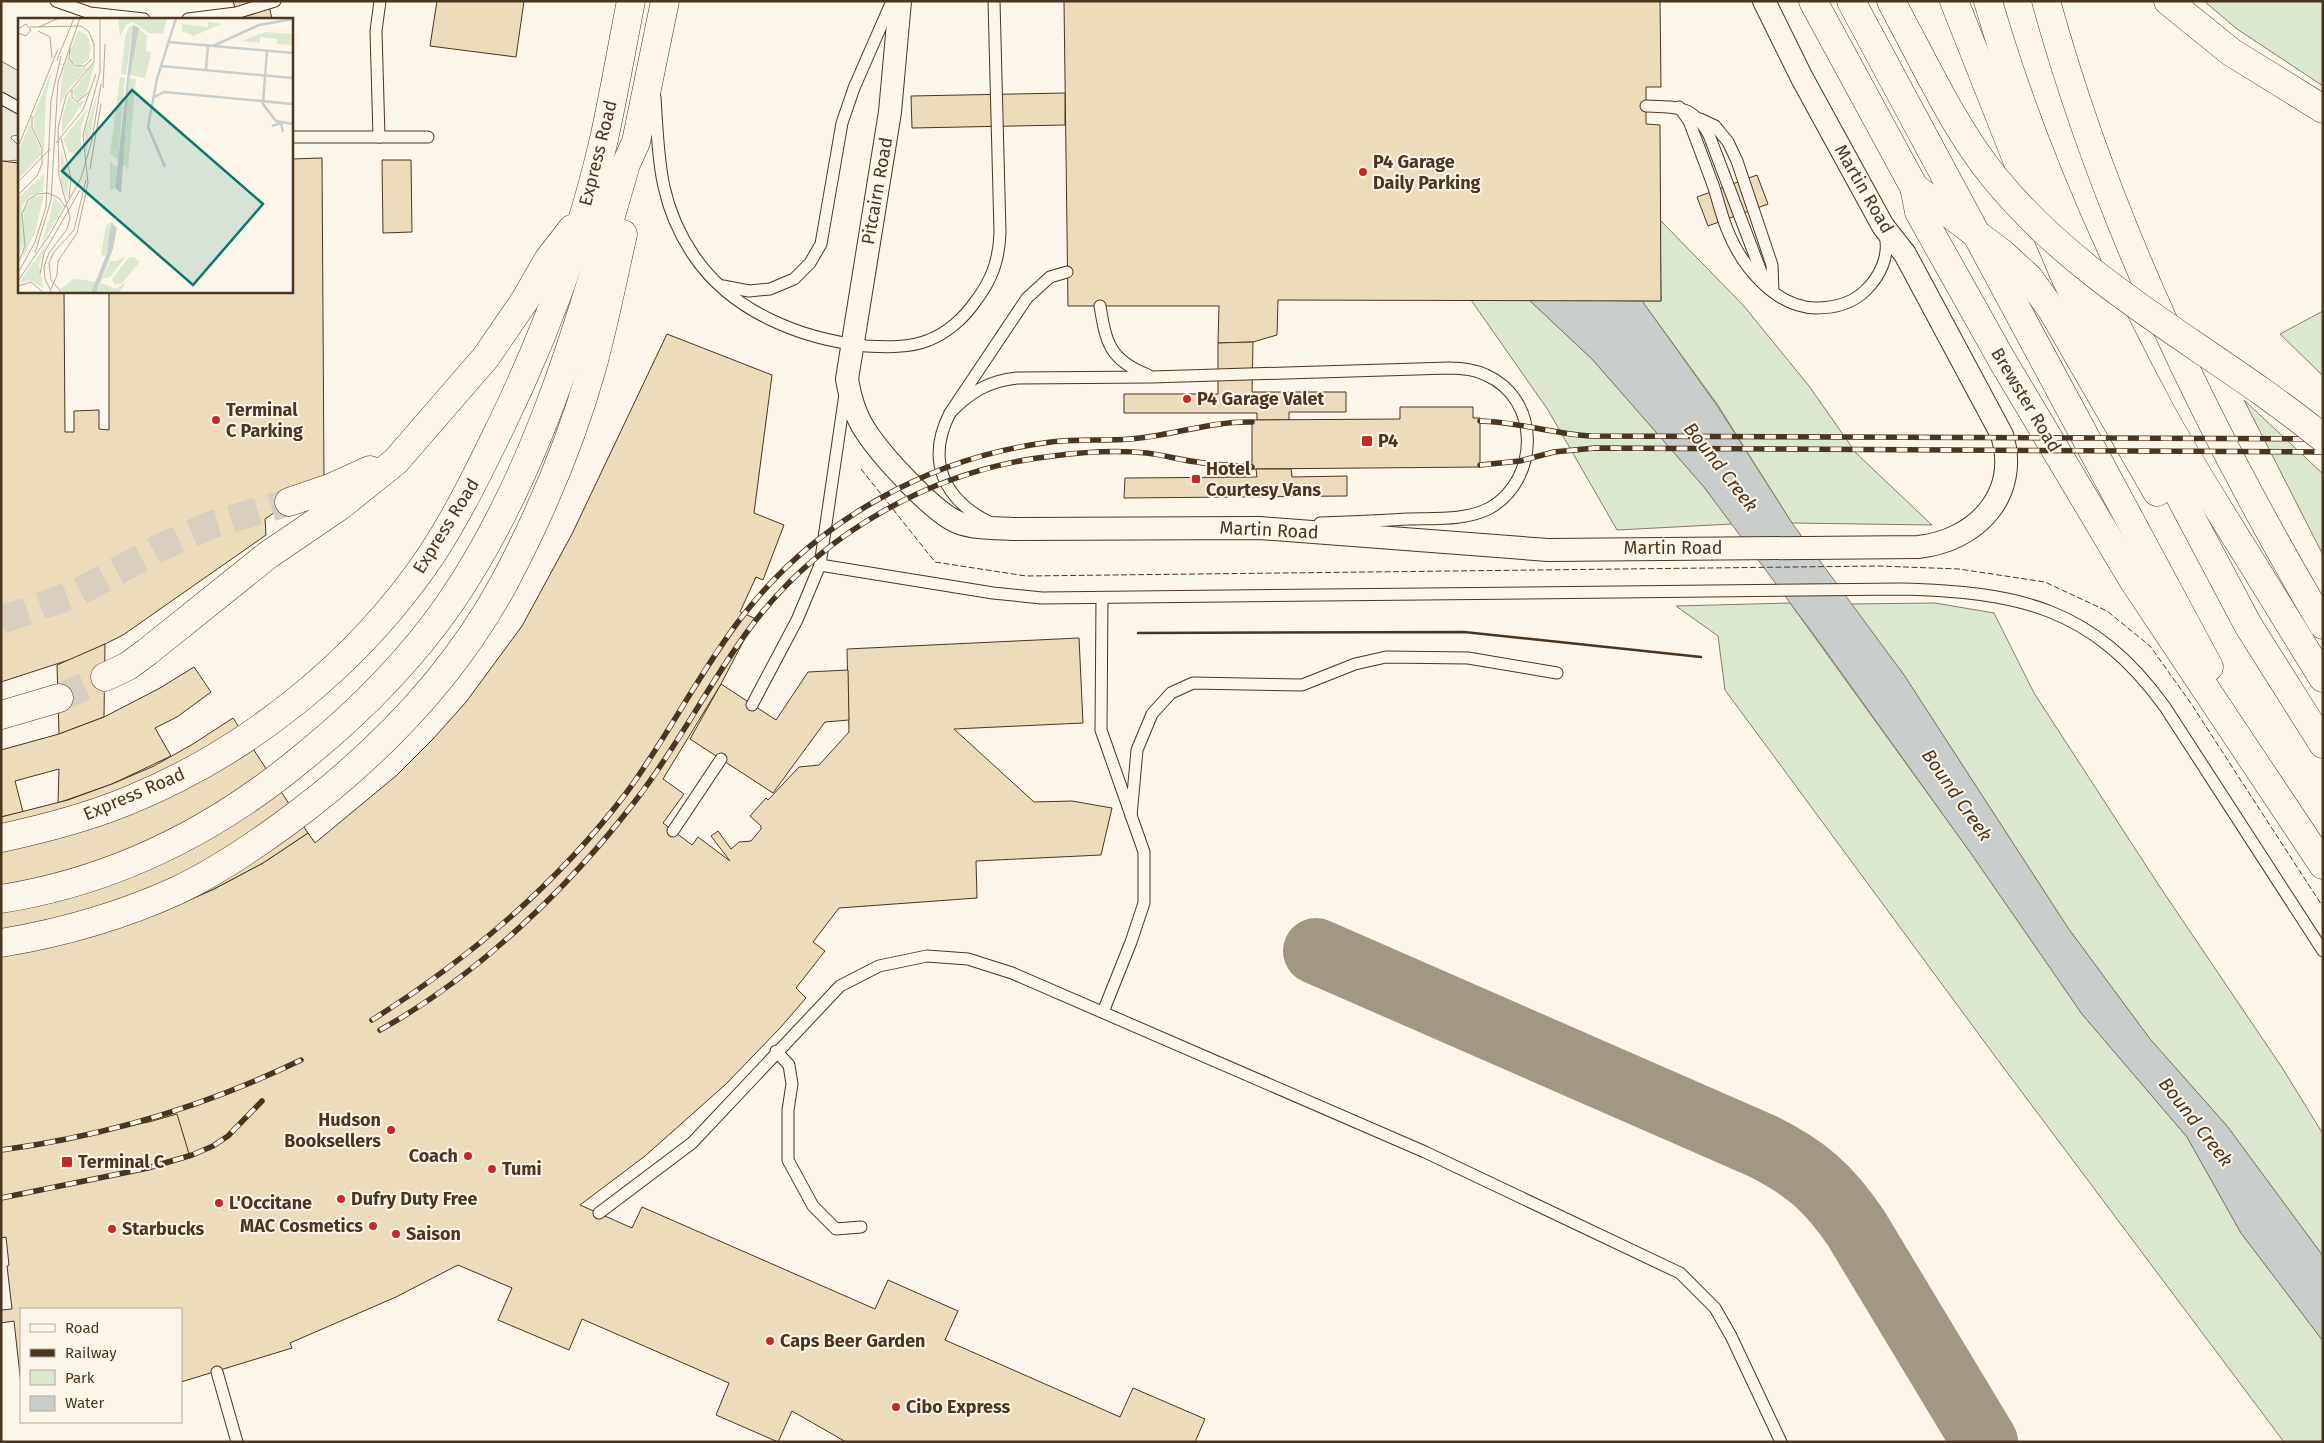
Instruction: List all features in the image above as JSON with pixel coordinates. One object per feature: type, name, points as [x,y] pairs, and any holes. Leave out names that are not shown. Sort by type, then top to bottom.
[{"type":"main road","name":"Express Road","points":[[1,838],[82,818],[133,799],[201,765],[257,730],[312,688],[361,641],[405,590],[452,523],[477,478],[515,398],[557,295],[583,216],[603,141],[631,1]]},
{"type":"main road","points":[[1,899],[72,883],[155,854],[214,822],[286,772],[357,710],[404,661],[450,602],[490,535],[520,476],[546,416],[580,319],[626,164],[636,142],[665,1]]},
{"type":"main road","name":"Brewster Road","points":[[1813,1],[1914,187],[1919,212],[2012,377],[2149,605],[2323,865]]},
{"type":"main road","name":"Brewster Road","points":[[1851,1],[2171,594],[2269,783]]},
{"type":"main road","points":[[1954,1],[2066,279],[2111,368],[2248,625]]},
{"type":"main road","points":[[1988,1],[2018,93],[2046,166],[2080,250],[2113,318],[2186,456],[2323,678]]},
{"type":"main road","points":[[2046,1],[2088,137],[2137,265],[2213,426],[2323,625]]},
{"type":"main road","points":[[2168,1],[2231,52],[2323,109]]},
{"type":"main road","points":[[1896,11],[1970,144],[2002,186],[2039,225],[2079,262],[2129,302],[2289,412],[2323,438]]},
{"type":"main road","points":[[1,943],[96,921],[152,901],[201,878],[274,832],[334,786],[411,713],[461,651],[503,585],[537,516],[583,395],[604,317],[637,168],[636,142]]},
{"type":"main road","points":[[1914,187],[2016,265],[2041,294],[2152,484],[2248,625],[2323,744]]},
{"type":"main road","points":[[104,677],[128,666],[147,652],[268,554],[359,492],[396,461],[486,357],[525,300],[548,260],[583,216]]},
{"type":"main road","points":[[289,502],[330,488],[370,470],[424,427]]},
{"type":"main road","points":[[1,716],[59,698]]},
{"type":"street","name":"Pitcairn Road","points":[[847,379],[851,344],[890,112],[900,1]]},
{"type":"street","name":"Martin Road","points":[[847,379],[853,404],[864,429],[915,488],[936,509],[957,522],[978,528],[1221,527],[1313,532],[1511,548],[1918,547],[1931,546],[1954,538],[1983,518],[1997,500],[2006,468],[2005,446],[1998,425],[1909,263],[1883,226],[1802,78],[1764,1]]},
{"type":"lane","points":[[56,1],[90,13],[135,18]]},
{"type":"lane","points":[[196,18],[236,13],[275,1]]},
{"type":"lane","points":[[379,137],[376,30],[380,1]]},
{"type":"lane","points":[[718,284],[749,291],[770,289],[794,279],[810,263],[821,244],[835,155],[847,106],[892,1]]},
{"type":"lane","points":[[653,64],[660,171],[664,192],[675,225],[694,257],[718,284],[730,294],[777,323],[813,336],[851,344],[887,346],[916,344],[930,340],[952,327],[971,308],[995,270],[998,258],[1000,233],[994,1]]},
{"type":"lane","points":[[1,98],[18,107]]},
{"type":"lane","points":[[1646,106],[1679,108],[1715,126],[1728,142],[1737,161],[1772,265],[1772,291]]},
{"type":"lane","points":[[1679,108],[1689,121],[1727,229],[1741,257],[1759,279],[1783,299],[1806,308],[1832,307],[1854,299],[1871,285],[1883,266],[1887,242],[1883,226]]},
{"type":"lane","points":[[1697,117],[1709,135],[1759,268],[1772,291]]},
{"type":"lane","points":[[292,137],[428,137]]},
{"type":"lane","points":[[1014,529],[988,522],[967,509],[951,493],[946,483],[940,460],[940,439],[950,413],[1031,294],[1050,277],[1067,272]]},
{"type":"lane","points":[[1100,306],[1106,338],[1111,349],[1128,365],[1152,377]]},
{"type":"lane","points":[[950,413],[973,392],[989,384],[1004,380],[1462,368],[1485,374],[1495,380],[1519,404],[1528,439],[1528,450],[1522,472],[1509,493],[1489,508],[1478,513],[1452,518],[1221,527]]},
{"type":"lane","points":[[752,705],[803,606],[820,565],[847,379]]},
{"type":"lane","points":[[820,565],[1016,596],[1102,598],[1900,589],[1943,590],[2022,602],[2056,613],[2108,645],[2138,672],[2165,707],[2323,951]]},
{"type":"lane","points":[[1102,598],[1101,730],[1144,852],[1144,902],[1131,942],[1102,1012]]},
{"type":"lane","points":[[1131,816],[1137,750],[1152,714],[1171,694],[1193,683],[1302,685],[1355,664],[1386,657],[1468,658],[1557,673]]},
{"type":"lane","points":[[673,831],[721,759]]},
{"type":"lane","points":[[600,1214],[692,1143],[776,1051],[840,986],[879,966],[927,956],[968,958],[1012,972],[1425,1152],[1680,1273],[1715,1308],[1731,1336],[1781,1442]]},
{"type":"lane","points":[[776,1051],[789,1065],[792,1084],[788,1110],[788,1160],[813,1206],[836,1229],[860,1226]]},
{"type":"lane","points":[[217,1372],[236,1442]]},
{"type":"green space","points":[[2204,1],[2323,1],[2323,86],[2237,29]]},
{"type":"green space","points":[[1660,220],[1743,305],[1809,386],[1856,453],[1932,525],[1792,523],[1717,404],[1642,301],[1661,301]]},
{"type":"green space","points":[[1528,299],[1592,359],[1704,487],[1732,524],[1617,530],[1548,410],[1471,300]]},
{"type":"green space","points":[[2323,311],[2323,376],[2280,334]]},
{"type":"green space","points":[[2244,400],[2323,474],[2323,555]]},
{"type":"green space","points":[[1790,603],[1970,852],[2082,1014],[2187,1137],[2241,1233],[2323,1341],[2323,1442],[2284,1442],[2003,1067],[1725,690],[1718,636],[1676,606]]},
{"type":"green space","points":[[1935,603],[1994,613],[2034,693],[2160,887],[2283,1069],[2323,1134],[2323,1256],[2227,1126],[2150,1039],[2068,928],[1904,675],[1851,604]]},
{"type":"shaded area","points":[[1,61],[18,70],[18,135],[11,138],[18,145],[18,160],[1,161]]},
{"type":"water","name":"Bound Creek","points":[[1528,299],[1642,301],[1716,404],[1792,523],[1904,675],[2068,928],[2150,1039],[2227,1126],[2323,1256],[2323,1341],[2241,1233],[2187,1137],[2082,1014],[1970,852],[1825,650],[1704,487],[1592,359]]},
{"type":"building","points":[[233,1],[268,1],[272,18],[238,18]]},
{"type":"building","points":[[437,1],[524,1],[516,57],[430,46]]},
{"type":"building","name":"P4 Garage Daily Parking","points":[[1064,1],[1660,1],[1661,87],[1646,87],[1646,124],[1660,125],[1661,301],[1278,300],[1277,335],[1253,342],[1218,343],[1219,306],[1068,306]]},
{"type":"building","points":[[1065,93],[1065,125],[912,128],[911,96]]},
{"type":"building","name":"Terminal C Parking","points":[[322,158],[324,478],[265,519],[266,535],[123,635],[81,656],[1,682],[1,161],[18,163],[18,292],[64,292],[65,432],[74,432],[74,411],[99,410],[99,429],[109,430],[109,292],[292,292],[292,159]]},
{"type":"building","points":[[382,160],[411,160],[412,232],[383,233]]},
{"type":"building","points":[[1757,175],[1768,204],[1708,226],[1697,197]]},
{"type":"building","name":"Terminal C","points":[[667,334],[772,375],[754,513],[784,525],[763,580],[756,577],[740,612],[754,618],[743,642],[721,684],[663,779],[684,794],[663,823],[692,845],[698,837],[730,861],[711,836],[718,831],[731,849],[739,842],[751,841],[761,829],[761,826],[750,816],[766,798],[768,800],[799,767],[819,765],[849,732],[847,649],[1079,638],[1083,723],[954,729],[1034,802],[1072,801],[1112,808],[1101,855],[976,861],[977,898],[839,908],[813,942],[825,951],[796,988],[806,998],[780,1028],[726,1084],[645,1156],[580,1205],[632,1228],[642,1207],[875,1309],[888,1280],[958,1311],[945,1340],[1120,1417],[1133,1388],[1205,1419],[1195,1442],[846,1442],[792,1411],[778,1442],[716,1415],[729,1383],[582,1319],[569,1350],[498,1320],[512,1288],[458,1265],[396,1297],[290,1343],[292,1348],[182,1382],[182,1308],[20,1308],[20,1376],[14,1321],[1,1323],[1,1310],[12,1309],[6,1237],[1,1238],[1,957],[109,931],[160,913],[214,889],[263,863],[308,833],[315,843],[397,775],[466,702],[522,626],[572,534]]},
{"type":"building","points":[[1253,342],[1252,392],[1346,392],[1346,412],[1289,412],[1289,420],[1257,420],[1257,413],[1124,413],[1124,394],[1218,394],[1218,343]]},
{"type":"building","points":[[1400,407],[1473,407],[1473,418],[1480,418],[1480,467],[1252,469],[1252,420],[1400,419]]},
{"type":"building","points":[[1256,469],[1291,469],[1292,477],[1347,476],[1347,496],[1124,498],[1125,478],[1257,477]]},
{"type":"building","points":[[105,644],[104,717],[59,734],[57,665]]},
{"type":"building","points":[[194,667],[211,692],[177,717],[155,728],[171,756],[112,784],[58,803],[59,769],[15,781],[23,812],[1,817],[1,750],[59,734],[104,717],[160,688]]},
{"type":"building","points":[[848,670],[849,720],[825,722],[773,793],[690,739],[721,684],[776,720],[808,672]]},
{"type":"building","points":[[233,718],[308,833],[263,863],[214,889],[160,913],[109,931],[1,957],[1,817],[68,800],[112,784],[154,766]]},
{"type":"building","name":"Terminal C","points":[[177,1114],[190,1157],[164,1165],[1,1197],[1,1151],[149,1122]]},
{"type":"taxiway","points":[[1316,951],[1762,1146],[1804,1171],[1826,1190],[1856,1228],[1985,1442]]},
{"type":"tunnel","points":[[1,620],[75,594],[159,548],[211,525],[289,502]]},
{"type":"tunnel","points":[[59,698],[105,677]]},
{"type":"railway","points":[[1480,421],[1509,423],[1591,436],[2323,439]]},
{"type":"railway","points":[[372,1020],[477,945],[542,888],[572,857],[627,792],[642,771],[711,661],[741,618],[771,583],[804,552],[840,524],[878,499],[919,479],[962,462],[1006,450],[1061,441],[1120,440],[1206,426],[1252,422]]},
{"type":"railway","points":[[1480,465],[1520,461],[1554,452],[1595,448],[2323,452]]},
{"type":"railway","points":[[380,1030],[416,1009],[486,957],[519,928],[581,866],[610,833],[651,779],[750,628],[779,594],[811,562],[846,535],[884,511],[924,491],[966,475],[1009,463],[1076,453],[1136,452],[1204,463],[1252,467]]},
{"type":"railway","points":[[1,1150],[117,1128],[154,1117],[229,1092],[301,1060]]},
{"type":"railway","points":[[1,1198],[148,1168],[192,1155],[213,1146],[228,1136],[262,1101]]},
{"type":"fence","points":[[861,469],[935,562],[1026,576],[1878,566],[1959,569],[2045,582],[2107,611],[2150,646],[2190,702],[2323,907]]},
{"type":"wall","points":[[1138,633],[1464,632],[1701,657]]},
{"type":"place","name":"P4 Garage Daily Parking","points":[[1363,172]]},
{"type":"place","name":"P4 Garage Valet","points":[[1187,399]]},
{"type":"place","name":"Terminal C Parking","points":[[216,420]]},
{"type":"place","name":"P4","points":[[1367,441]]},
{"type":"place","name":"Hotel Courtesy Vans","points":[[1196,479]]},
{"type":"place","name":"Hudson Booksellers","points":[[391,1130]]},
{"type":"place","name":"Coach","points":[[468,1156]]},
{"type":"place","name":"Terminal C","points":[[67,1162]]},
{"type":"place","name":"Tumi","points":[[492,1169]]},
{"type":"place","name":"Dufry Duty Free","points":[[341,1199]]},
{"type":"place","name":"L'Occitane","points":[[219,1203]]},
{"type":"place","name":"MAC Cosmetics","points":[[373,1226]]},
{"type":"place","name":"Starbucks","points":[[112,1229]]},
{"type":"place","name":"Saison","points":[[396,1234]]},
{"type":"place","name":"Caps Beer Garden","points":[[770,1341]]},
{"type":"place","name":"Cibo Express","points":[[896,1407]]}]
